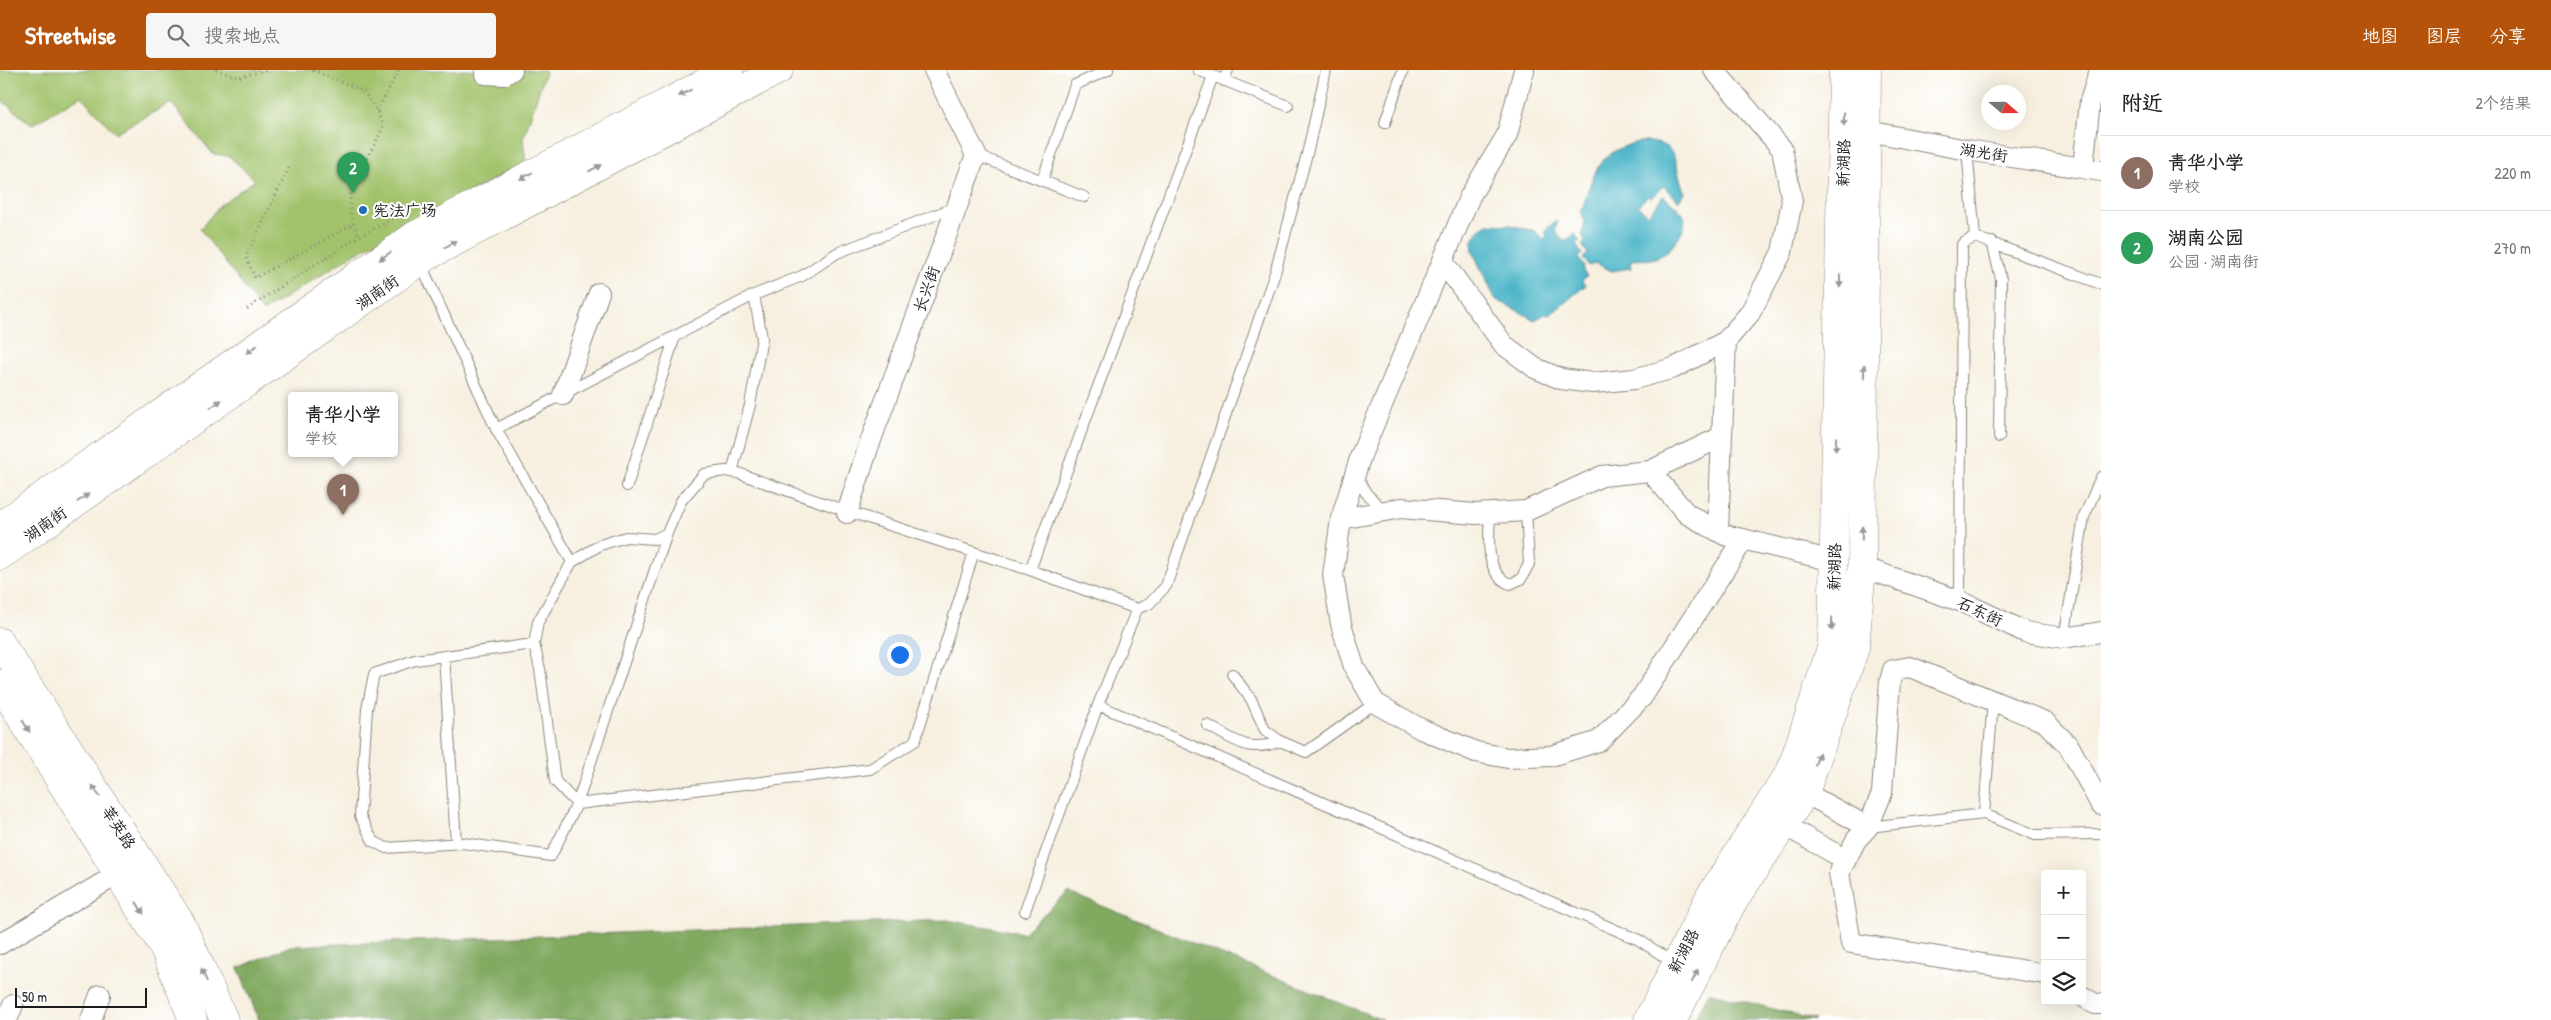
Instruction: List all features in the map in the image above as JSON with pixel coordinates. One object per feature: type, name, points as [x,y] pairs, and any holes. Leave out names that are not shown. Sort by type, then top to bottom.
[{"type":"main road","name":"湖南街","points":[[0,526],[414,236],[728,70]]},
{"type":"main road","name":"湖南街","points":[[0,556],[420,262],[779,70]]},
{"type":"main road","name":"新湖路","points":[[1648,1020],[1710,896],[1791,770],[1832,645],[1843,70]]},
{"type":"main road","name":"新湖路","points":[[1673,1020],[1730,907],[1805,793],[1855,648],[1862,567],[1868,131],[1867,70]]},
{"type":"main road","name":"莘英路","points":[[0,642],[181,923],[224,1020]]},
{"type":"main road","name":"莘英路","points":[[0,684],[164,948],[193,1020]]},
{"type":"street","points":[[486,74],[504,75],[512,70]]},
{"type":"street","points":[[934,70],[976,155]]},
{"type":"street","points":[[1524,70],[1507,136],[1470,196],[1355,474],[1342,520],[1332,575],[1342,624],[1354,667],[1375,703],[1421,729],[1476,752],[1508,758],[1552,756],[1599,740],[1642,697],[1744,540]]},
{"type":"street","points":[[1443,262],[1504,345],[1535,368],[1561,379],[1594,383],[1634,379],[1674,368],[1726,341],[1750,313],[1782,252],[1792,201],[1782,149],[1714,70]]},
{"type":"street","points":[[2092,169],[2090,101],[2100,70]]},
{"type":"street","name":"湖光街","points":[[1868,131],[1967,150],[2092,169]]},
{"type":"street","name":"长兴街","points":[[847,513],[868,448],[976,155]]},
{"type":"street","points":[[563,395],[599,293]]},
{"type":"street","points":[[1718,531],[1726,341]]},
{"type":"street","points":[[1342,520],[1401,508],[1490,514],[1526,511],[1602,476],[1650,471],[1721,437]]},
{"type":"street","points":[[1650,471],[1687,514],[1718,531],[1744,540],[1834,561]]},
{"type":"street","name":"石东街","points":[[1862,567],[1960,601],[2025,632],[2064,638],[2101,632]]},
{"type":"street","points":[[2041,973],[1851,943],[1840,873],[1856,840],[1868,827],[1882,793],[1890,681],[1893,670],[1910,667],[2045,722],[2069,746],[2101,805]]},
{"type":"street","points":[[1805,793],[1868,827]]},
{"type":"street","points":[[1784,825],[1846,860]]},
{"type":"street","points":[[1,941],[118,874]]},
{"type":"street","points":[[91,1020],[100,996]]},
{"type":"street","points":[[2086,998],[2096,1004],[2101,1004]]},
{"type":"lane","points":[[1042,181],[1075,85],[1108,70]]},
{"type":"lane","points":[[1198,70],[1288,106]]},
{"type":"lane","points":[[1224,81],[1228,70]]},
{"type":"lane","points":[[534,644],[415,660],[374,674],[367,709],[360,816],[373,841],[386,848],[456,843],[550,856],[577,804],[667,533],[682,501],[704,474],[732,472],[847,513],[1030,570],[1137,609],[1149,604],[1166,586],[1275,272],[1308,150],[1326,70]]},
{"type":"lane","points":[[1386,123],[1403,70]]},
{"type":"lane","points":[[1030,570],[1213,76]]},
{"type":"lane","points":[[1967,150],[1975,237]]},
{"type":"lane","points":[[976,155],[1084,197]]},
{"type":"lane","points":[[496,429],[754,295],[802,276],[837,253],[957,206]]},
{"type":"lane","points":[[1960,601],[1962,244],[1975,237],[2101,284]]},
{"type":"lane","points":[[1992,242],[2001,279],[1999,437]]},
{"type":"lane","points":[[420,262],[496,429],[572,562]]},
{"type":"lane","points":[[732,472],[750,405],[762,338],[754,295]]},
{"type":"lane","points":[[627,486],[675,336]]},
{"type":"lane","points":[[1355,474],[1366,493],[1384,512]]},
{"type":"lane","points":[[2064,638],[2084,517],[2101,477]]},
{"type":"lane","points":[[1490,514],[1492,567],[1501,580],[1510,584],[1521,579],[1529,564],[1526,511]]},
{"type":"lane","points":[[577,804],[555,781],[540,668],[534,644],[538,622],[572,562],[600,545],[626,537],[655,539],[667,533]]},
{"type":"lane","points":[[577,804],[870,769],[915,741],[974,552]]},
{"type":"lane","points":[[1025,911],[1098,705],[1137,609]]},
{"type":"lane","points":[[444,656],[456,843]]},
{"type":"lane","points":[[1232,674],[1252,699],[1265,730],[1280,741],[1306,752],[1375,703]]},
{"type":"lane","points":[[1984,814],[1993,700]]},
{"type":"lane","points":[[1098,705],[1639,940],[1676,964]]},
{"type":"lane","points":[[1208,725],[1244,746],[1263,748],[1280,741]]},
{"type":"lane","points":[[1868,827],[1984,814],[2035,835],[2101,834]]},
{"type":"path","points":[[216,70],[239,77],[268,70]]},
{"type":"path","points":[[313,70],[363,92],[377,111],[383,126],[376,144],[361,164],[349,196],[353,224],[360,236]]},
{"type":"path","points":[[377,111],[399,70]]},
{"type":"path","points":[[289,168],[246,257],[255,278],[353,224]]},
{"type":"path","points":[[247,309],[360,236],[411,211]]},
{"type":"green space","points":[[0,70],[546,70],[523,139],[526,162],[354,254],[263,312],[200,229],[220,205],[255,180],[229,156],[213,154],[171,103],[115,133],[81,96],[32,125],[0,99]]},
{"type":"green space","points":[[1068,892],[1382,1020],[259,1020],[238,968],[290,946],[947,920],[1023,933]]},
{"type":"green space","points":[[1709,992],[1815,1020],[1694,1020]]},
{"type":"water","points":[[1639,142],[1653,142],[1669,149],[1676,163],[1685,193],[1678,201],[1663,186],[1651,198],[1648,196],[1638,206],[1648,215],[1663,196],[1683,214],[1685,219],[1682,232],[1663,255],[1651,259],[1632,260],[1630,263],[1631,268],[1612,271],[1595,263],[1589,266],[1583,258],[1588,254],[1582,245],[1586,242],[1582,235],[1585,222],[1580,210],[1601,163],[1620,148]]},
{"type":"water","points":[[1557,220],[1555,231],[1565,241],[1575,234],[1580,241],[1576,245],[1582,254],[1578,258],[1584,266],[1583,271],[1587,276],[1582,281],[1586,285],[1550,315],[1545,314],[1535,320],[1495,299],[1473,252],[1472,242],[1480,229],[1488,224],[1510,225],[1535,231],[1543,239],[1547,235],[1544,231]]},
{"type":"place","name":"湖南公园","points":[[353,193]]},
{"type":"place","name":"宪法广场","points":[[363,210]]},
{"type":"place","name":"青华小学","points":[[343,515]]}]
